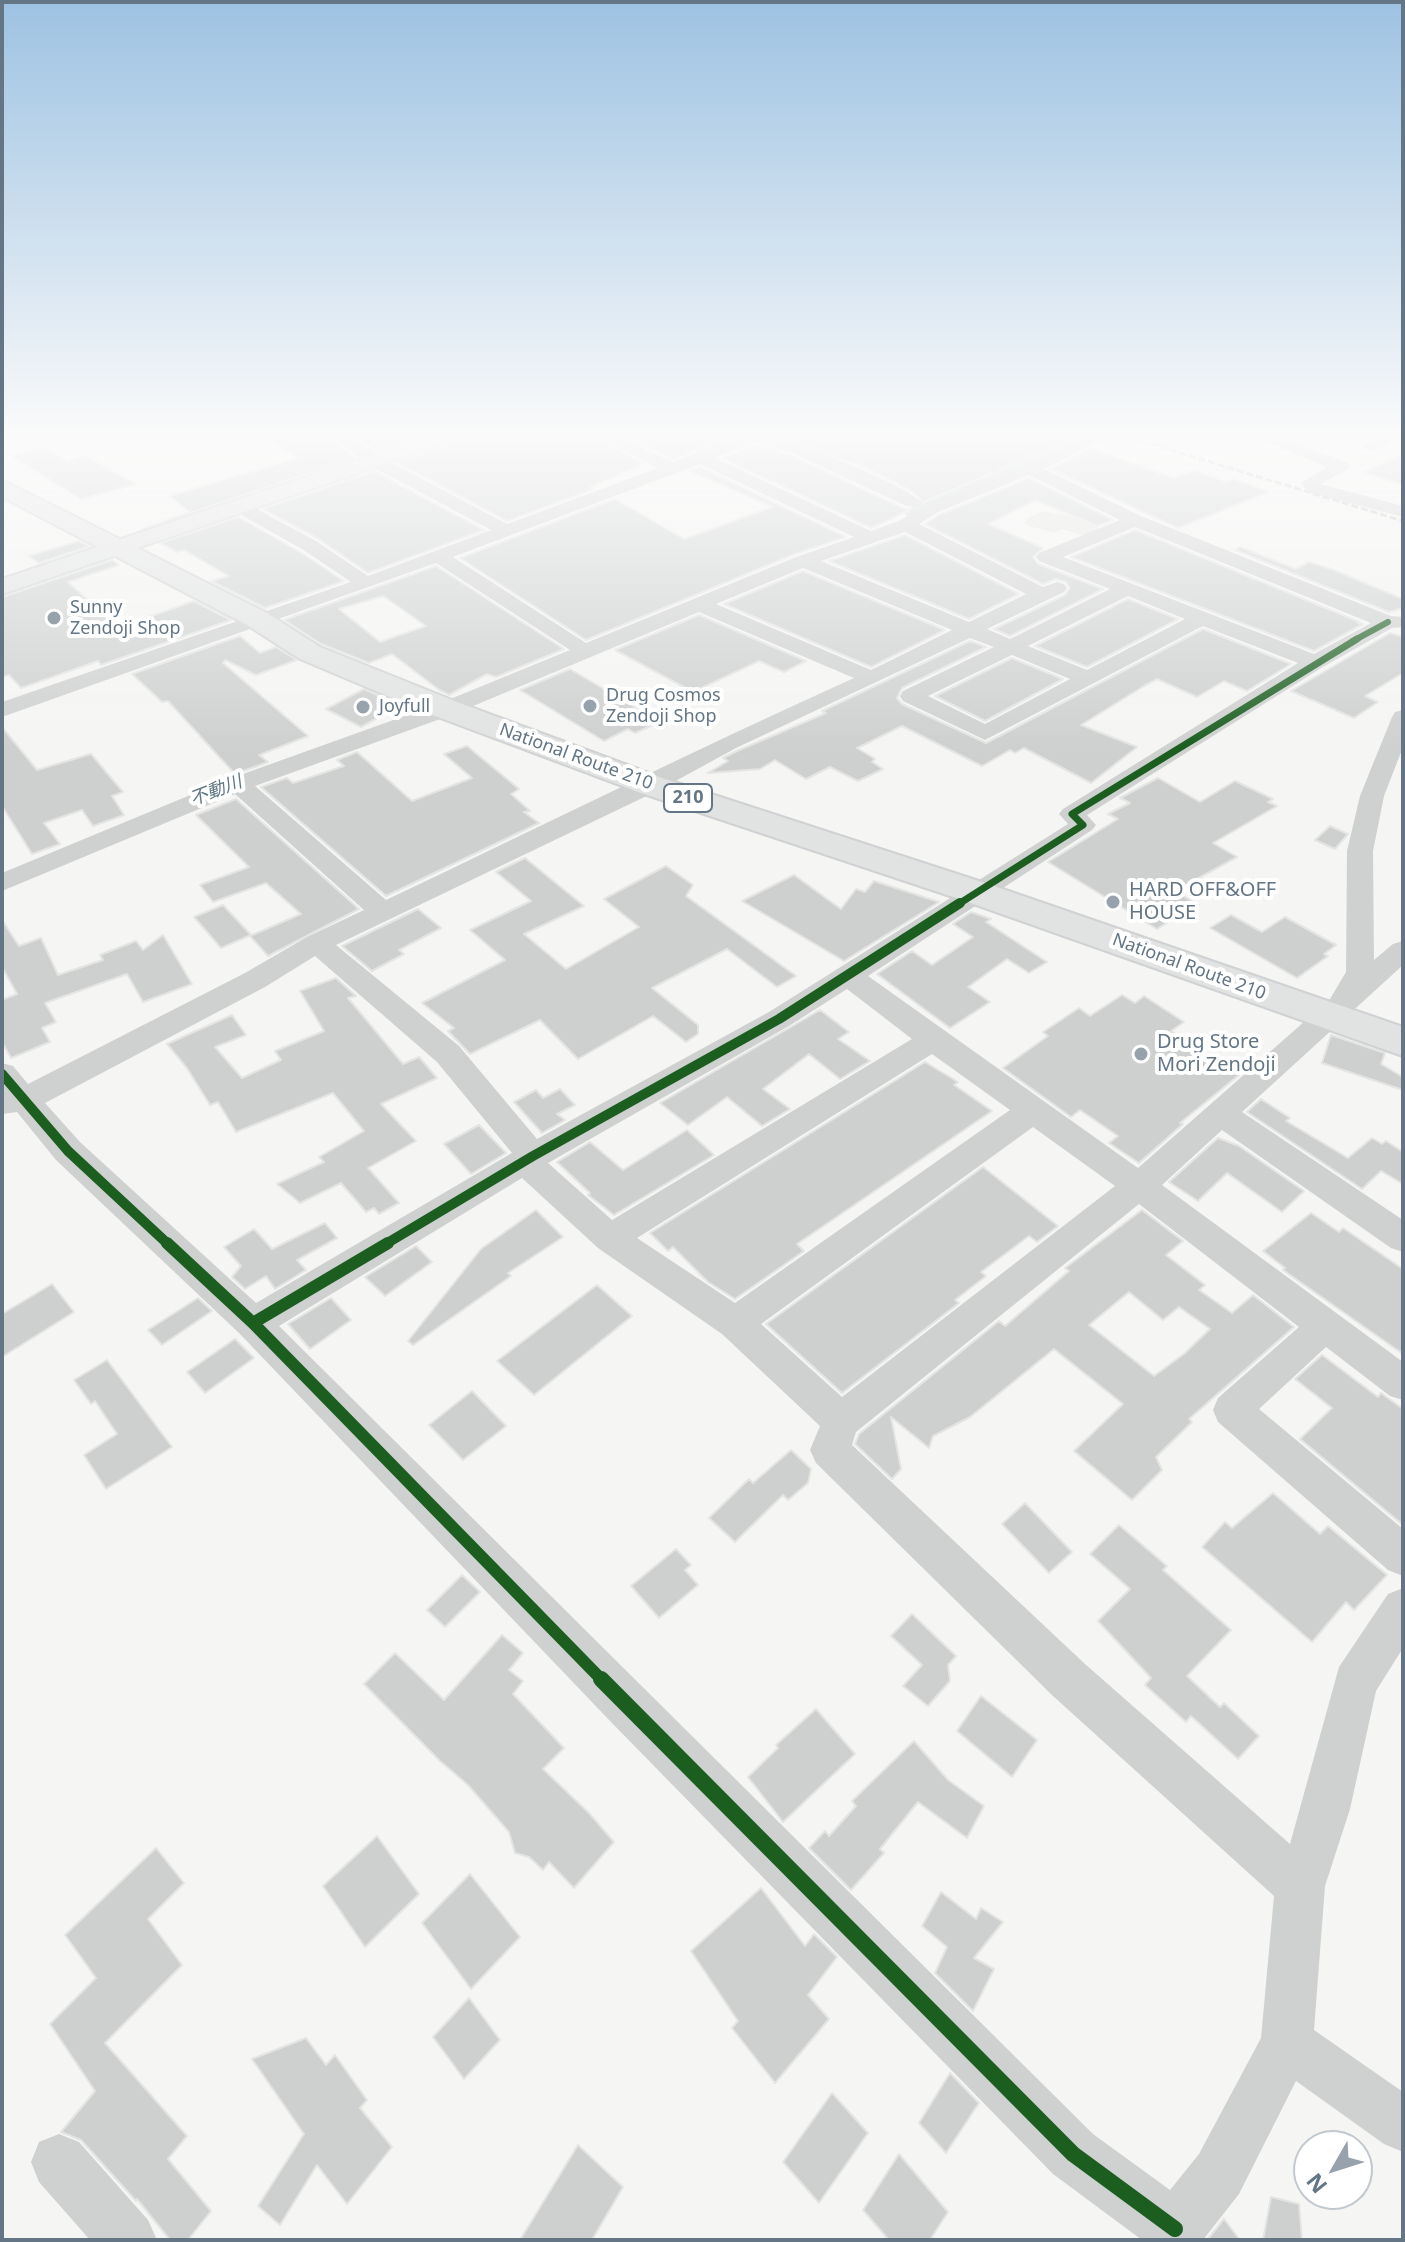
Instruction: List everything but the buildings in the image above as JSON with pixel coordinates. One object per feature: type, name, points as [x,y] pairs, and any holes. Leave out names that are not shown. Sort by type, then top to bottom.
[{"type":"highway","name":"National Route 210","points":[[106,540],[257,619],[310,653],[446,709],[650,785],[978,893],[1403,1042]]},
{"type":"main road","points":[[2,587],[146,540]]},
{"type":"street","points":[[299,540],[366,583]]},
{"type":"street","points":[[2,710],[483,540]]},
{"type":"street","points":[[2,883],[238,784],[446,709],[803,561],[866,540]]},
{"type":"street","points":[[935,540],[1042,594]]},
{"type":"street","points":[[1088,540],[1046,557],[1315,662]]},
{"type":"street","points":[[1185,540],[1395,622]]},
{"type":"street","points":[[438,556],[577,645]]},
{"type":"street","points":[[803,561],[1089,679]]},
{"type":"street","points":[[1089,574],[728,743],[650,785],[382,911],[317,943],[255,980],[10,1092],[68,1151],[253,1323],[627,1706],[1073,2154],[1173,2234],[1219,2174],[1287,2043],[1300,1886],[1326,1809],[1355,1683],[1403,1609]]},
{"type":"street","points":[[1126,589],[911,696],[985,733],[1200,619]]},
{"type":"street","points":[[698,604],[872,678]]},
{"type":"street","points":[[253,1323],[529,1158],[779,1019],[1083,825],[1072,814],[1315,662],[1395,622]]},
{"type":"street","points":[[1331,1018],[1360,972],[1360,851],[1372,796],[1403,717]]},
{"type":"street","points":[[238,784],[382,911]]},
{"type":"street","points":[[317,943],[448,1054],[529,1158],[610,1238],[735,1323],[841,1421]]},
{"type":"street","points":[[1300,1886],[1069,1680],[830,1450],[841,1421],[1139,1186],[1331,1018],[1403,950]]},
{"type":"street","points":[[849,976],[933,1040],[1139,1186],[1403,1384]]},
{"type":"street","points":[[610,1238],[933,1040]]},
{"type":"street","points":[[735,1323],[1032,1111]]},
{"type":"street","points":[[1222,1114],[1403,1238]]},
{"type":"street","points":[[1325,1326],[1232,1410],[1403,1556]]},
{"type":"street","points":[[1287,2043],[1403,2125]]},
{"type":"street","points":[[59,2162],[128,2240]]},
{"type":"cycle path","points":[[253,1323],[533,1156],[779,1019],[1083,825],[1072,814],[1315,662],[1388,622]]},
{"type":"cycle path","points":[[2,1074],[68,1151],[253,1323],[627,1706],[1073,2154],[1175,2229]]},
{"type":"place","name":"Sunny Zendoji Shop","points":[[54,618]]},
{"type":"place","name":"Drug Cosmos Zendoji Shop","points":[[590,706]]},
{"type":"place","name":"Joyfull","points":[[363,707]]},
{"type":"place","name":"HARD OFF&OFF HOUSE","points":[[1113,902]]},
{"type":"place","name":"Drug Store Mori Zendoji","points":[[1141,1054]]},
{"type":"water label","name":"不動川","points":[[216,791]]}]
